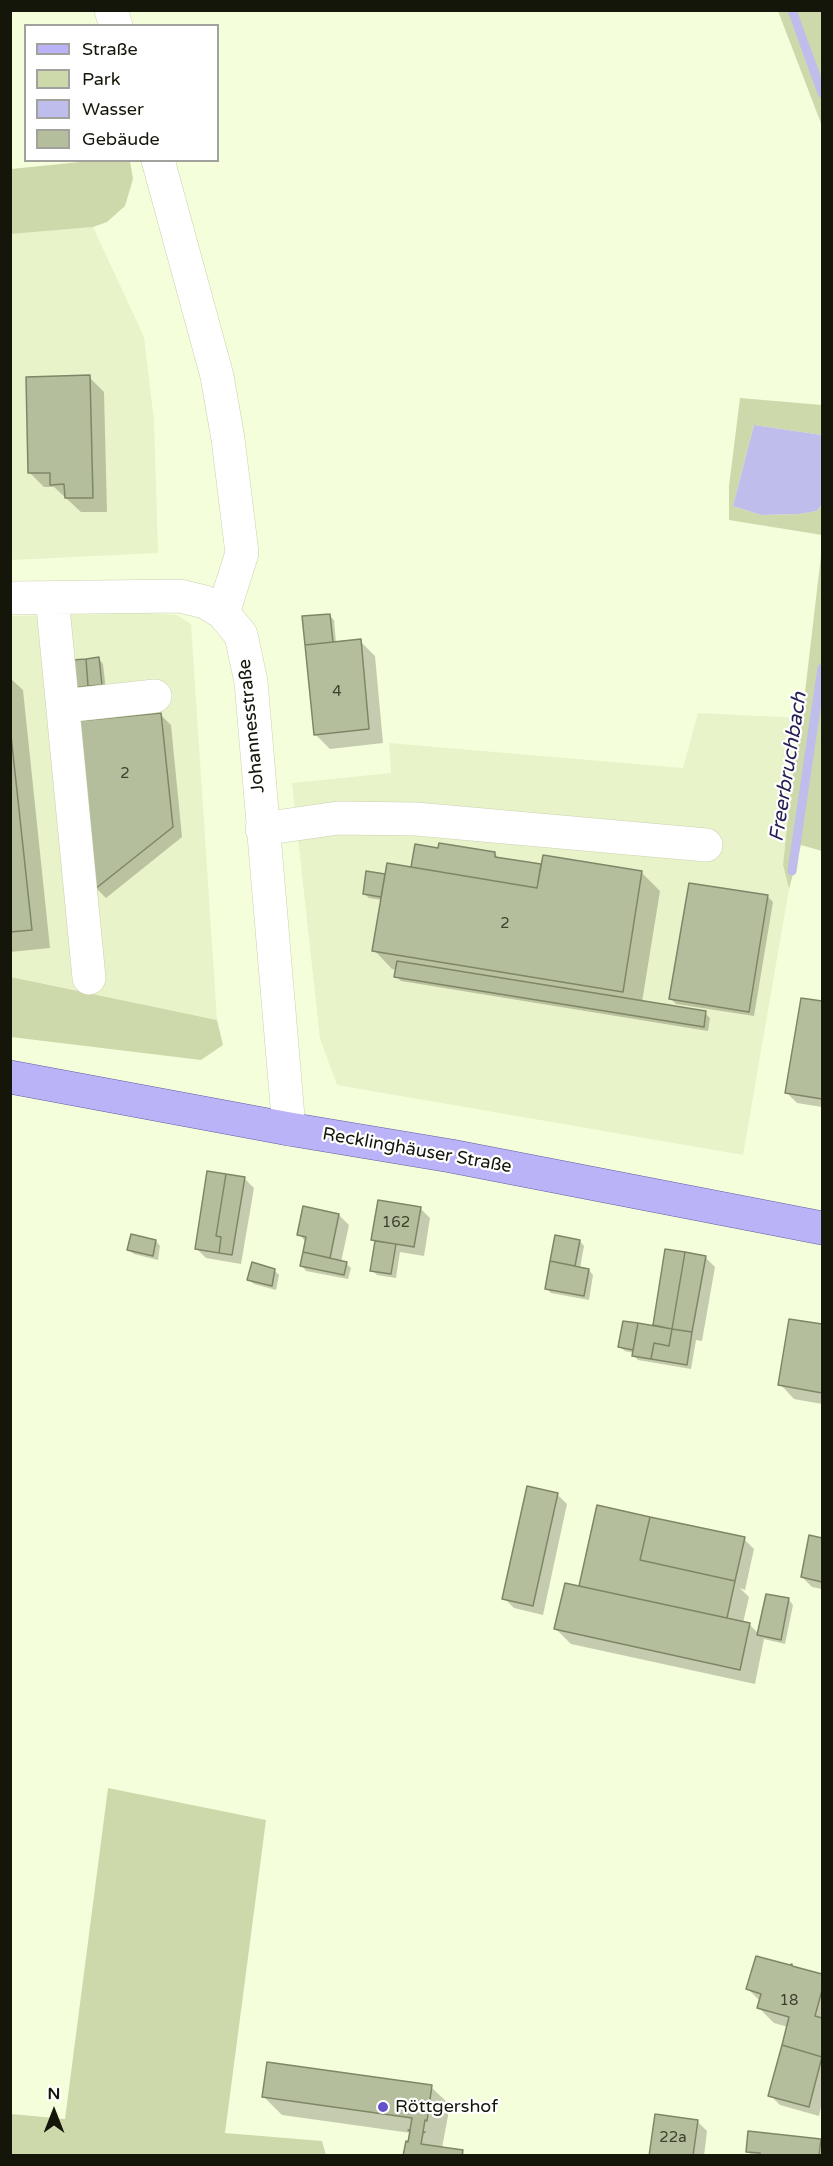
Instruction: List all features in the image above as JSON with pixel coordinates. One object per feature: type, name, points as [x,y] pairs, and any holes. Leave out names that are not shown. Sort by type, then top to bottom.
[{"type":"main road","name":"Recklinghäuser Straße","points":[[10,1077],[289,1130],[452,1156],[822,1228]]},
{"type":"street","points":[[10,598],[180,596],[205,603],[223,612],[242,553],[228,439],[217,376],[159,162]]},
{"type":"street","points":[[52,597],[89,978]]},
{"type":"street","name":"Johannesstraße","points":[[223,612],[241,635],[251,682],[289,1130]]},
{"type":"street","points":[[63,706],[155,696]]},
{"type":"street","points":[[262,829],[338,818],[416,819],[706,845]]},
{"type":"shaded area","points":[[93,227],[144,337],[154,421],[158,553],[11,560],[10,234]]},
{"type":"shaded area","points":[[147,613],[177,615],[191,624],[217,1020],[11,977],[11,616]]},
{"type":"shaded area","points":[[698,713],[802,718],[791,786],[783,865],[789,889],[743,1155],[337,1085],[320,1039],[292,783],[391,773],[389,743],[683,768]]},
{"type":"green space","points":[[778,11],[822,11],[822,126]]},
{"type":"green space","points":[[80,162],[130,162],[133,179],[125,206],[107,222],[93,227],[11,234],[11,169]]},
{"type":"green space","points":[[740,398],[822,405],[822,435],[754,425],[733,506],[761,515],[817,511],[822,504],[822,535],[729,520],[729,486]]},
{"type":"green space","points":[[822,547],[822,851],[801,845],[789,889],[783,865]]},
{"type":"green space","points":[[11,977],[217,1020],[223,1045],[201,1060],[11,1037]]},
{"type":"green space","points":[[108,1788],[266,1820],[225,2133],[322,2141],[326,2155],[11,2155],[11,2114],[65,2119]]},
{"type":"water","points":[[754,425],[822,435],[822,504],[817,511],[761,515],[733,506]]},
{"type":"building","points":[[90,375],[93,498],[65,498],[64,484],[50,485],[50,473],[28,473],[26,377]]},
{"type":"building","points":[[330,614],[333,642],[305,645],[302,616]]},
{"type":"building","points":[[361,639],[369,729],[314,735],[305,645]]},
{"type":"building","points":[[99,657],[102,685],[88,686],[86,659]]},
{"type":"building","points":[[86,659],[88,686],[74,688],[72,660]]},
{"type":"building","points":[[161,713],[173,827],[95,889],[77,721]]},
{"type":"building","points":[[10,726],[32,930],[10,932]]},
{"type":"building","points":[[439,843],[495,852],[495,857],[541,864],[537,888],[411,867],[415,844],[438,848]]},
{"type":"building","points":[[543,855],[642,871],[623,992],[372,951],[387,863],[537,888]]},
{"type":"building","points":[[366,871],[385,874],[381,897],[363,894]]},
{"type":"building","points":[[689,883],[768,895],[749,1012],[669,999]]},
{"type":"building","points":[[397,961],[706,1011],[704,1027],[394,977]]},
{"type":"building","points":[[801,998],[822,1001],[822,1099],[785,1093]]},
{"type":"building","points":[[207,1171],[226,1174],[216,1236],[221,1237],[219,1253],[195,1249]]},
{"type":"building","points":[[226,1174],[245,1177],[232,1255],[219,1253],[221,1237],[216,1236]]},
{"type":"building","points":[[378,1200],[421,1207],[414,1247],[371,1240]]},
{"type":"building","points":[[303,1206],[339,1214],[330,1258],[303,1252],[306,1237],[297,1235]]},
{"type":"building","points":[[131,1234],[156,1240],[153,1256],[127,1250]]},
{"type":"building","points":[[555,1235],[580,1240],[575,1266],[550,1261]]},
{"type":"building","points":[[375,1241],[396,1244],[391,1274],[370,1271]]},
{"type":"building","points":[[665,1249],[685,1252],[672,1329],[653,1325]]},
{"type":"building","points":[[303,1252],[347,1262],[344,1275],[300,1266]]},
{"type":"building","points":[[685,1252],[706,1256],[692,1332],[672,1329]]},
{"type":"building","points":[[550,1261],[589,1269],[584,1296],[545,1289]]},
{"type":"building","points":[[252,1262],[275,1269],[272,1286],[247,1280]]},
{"type":"building","points":[[789,1319],[822,1324],[822,1393],[778,1385]]},
{"type":"building","points":[[623,1321],[638,1323],[633,1350],[618,1347]]},
{"type":"building","points":[[638,1323],[672,1329],[669,1346],[654,1343],[651,1359],[632,1356]]},
{"type":"building","points":[[672,1329],[692,1332],[687,1365],[651,1359],[654,1343],[669,1346]]},
{"type":"building","points":[[527,1486],[558,1493],[533,1606],[502,1599]]},
{"type":"building","points":[[597,1505],[650,1517],[640,1560],[735,1581],[727,1618],[579,1586]]},
{"type":"building","points":[[650,1517],[745,1537],[735,1581],[640,1560]]},
{"type":"building","points":[[809,1535],[822,1538],[822,1582],[801,1577]]},
{"type":"building","points":[[565,1583],[750,1623],[740,1670],[554,1629]]},
{"type":"building","points":[[766,1594],[789,1598],[781,1640],[757,1635]]},
{"type":"building","points":[[756,1956],[822,1974],[822,1990],[815,2016],[822,2018],[822,2057],[782,2045],[789,2017],[757,2008],[761,1994],[746,1989]]},
{"type":"building","points":[[782,2045],[822,2057],[809,2107],[768,2096]]},
{"type":"building","name":"Röttgershof","points":[[267,2062],[432,2085],[421,2144],[463,2150],[462,2156],[403,2156],[412,2118],[262,2097]]},
{"type":"building","points":[[655,2114],[698,2120],[693,2156],[649,2156]]},
{"type":"building","points":[[748,2131],[821,2139],[819,2156],[760,2156],[760,2153],[746,2152]]},
{"type":"waterway","name":"Freerbruchbach","points":[[792,10],[822,93]]},
{"type":"waterway","name":"Freerbruchbach","points":[[792,871],[822,668]]},
{"type":"place","name":"Röttgershof","points":[[383,2107]]}]
